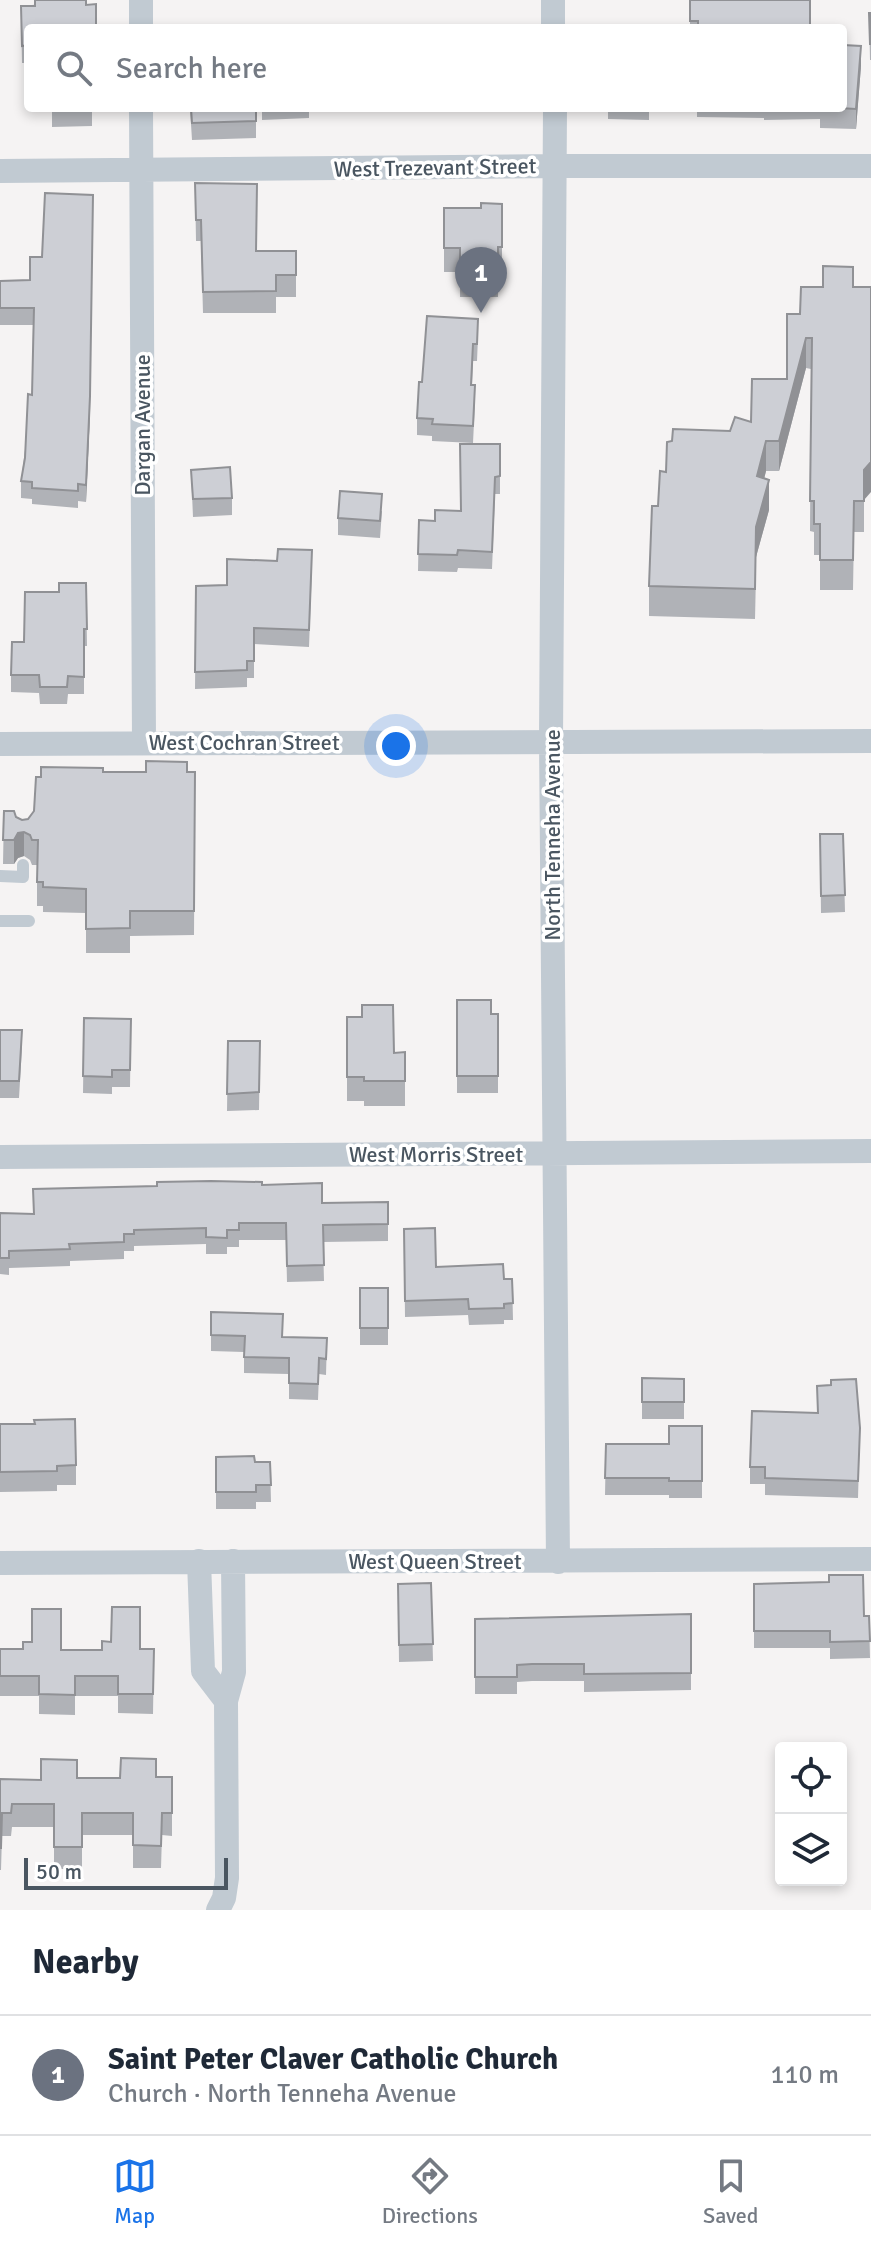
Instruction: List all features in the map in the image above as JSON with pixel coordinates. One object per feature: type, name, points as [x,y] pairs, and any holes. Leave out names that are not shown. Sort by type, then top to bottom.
[{"type":"street","points":[[141,0],[141,24]]},
{"type":"street","points":[[553,0],[553,24]]},
{"type":"street","name":"Dargan Avenue","points":[[141,112],[144,743]]},
{"type":"street","name":"North Tenneha Avenue","points":[[555,112],[551,740],[558,1562]]},
{"type":"street","name":"West Trezevant Street","points":[[0,171],[871,166]]},
{"type":"street","name":"West Cochran Street","points":[[0,744],[871,741]]},
{"type":"street","name":"West Morris Street","points":[[0,1157],[871,1151]]},
{"type":"street","name":"West Queen Street","points":[[0,1563],[871,1559]]},
{"type":"street","points":[[199,1561],[203,1671],[226,1701]]},
{"type":"street","points":[[218,1910],[224,1898],[227,1878],[226,1701],[234,1672],[233,1561]]},
{"type":"lane","points":[[0,876],[23,877],[23,865]]},
{"type":"lane","points":[[0,921],[29,921]]},
{"type":"building","points":[[35,0],[86,0],[86,5],[96,4],[96,24],[24,24],[22,46],[21,6],[35,6]]},
{"type":"building","points":[[690,0],[810,0],[810,24],[698,24],[698,21],[690,21]]},
{"type":"building","points":[[871,13],[871,44],[870,44]]},
{"type":"building","points":[[847,45],[861,46],[856,109],[847,108]]},
{"type":"building","points":[[191,112],[256,112],[256,121],[192,123]]},
{"type":"building","points":[[195,183],[257,184],[256,251],[296,251],[296,275],[276,275],[276,291],[203,292],[201,220],[196,220]]},
{"type":"building","points":[[45,193],[93,195],[86,485],[78,484],[78,491],[32,488],[32,482],[21,481],[28,394],[32,395],[34,308],[0,308],[0,281],[30,280],[30,257],[42,257]]},
{"type":"building","points":[[481,203],[502,204],[502,247],[498,247],[498,272],[460,272],[460,248],[444,248],[444,208],[481,208]]},
{"type":"building","points":[[823,266],[853,267],[853,287],[871,287],[871,462],[864,470],[864,501],[854,501],[853,560],[820,560],[820,524],[814,524],[814,501],[810,501],[812,338],[806,338],[779,441],[766,441],[757,476],[769,480],[756,527],[755,589],[649,586],[652,506],[658,506],[660,471],[666,472],[667,442],[672,441],[673,429],[730,431],[735,417],[751,422],[752,379],[787,379],[787,314],[800,314],[801,287],[823,287]]},
{"type":"building","points":[[427,316],[478,319],[471,385],[475,385],[473,426],[432,424],[433,419],[417,418]]},
{"type":"building","points":[[460,444],[500,444],[500,476],[495,477],[492,552],[458,550],[457,555],[418,554],[419,520],[435,521],[435,510],[461,511]]},
{"type":"building","points":[[230,467],[232,498],[193,499],[191,470]]},
{"type":"building","points":[[340,491],[382,494],[380,521],[338,518]]},
{"type":"building","points":[[278,549],[312,550],[309,630],[254,628],[254,661],[247,661],[247,670],[195,672],[196,586],[227,585],[227,559],[277,561]]},
{"type":"building","points":[[59,583],[86,583],[84,677],[68,676],[67,687],[40,687],[39,675],[11,675],[12,642],[24,642],[25,592],[59,592]]},
{"type":"building","points":[[146,761],[187,762],[187,772],[195,772],[194,911],[130,911],[130,928],[86,929],[86,889],[43,887],[43,882],[37,882],[38,840],[32,840],[24,832],[18,833],[14,840],[3,840],[4,811],[14,811],[16,817],[28,819],[34,811],[36,777],[41,777],[41,767],[146,772]]},
{"type":"building","points":[[820,834],[843,834],[845,895],[821,896]]},
{"type":"building","points":[[457,1000],[491,1000],[491,1014],[498,1014],[498,1076],[457,1076]]},
{"type":"building","points":[[362,1005],[393,1005],[394,1053],[405,1052],[405,1081],[364,1081],[364,1077],[347,1077],[347,1017],[362,1017]]},
{"type":"building","points":[[84,1018],[131,1019],[130,1070],[112,1070],[112,1077],[83,1076]]},
{"type":"building","points":[[0,1030],[22,1030],[19,1081],[0,1081]]},
{"type":"building","points":[[228,1041],[260,1041],[259,1092],[227,1094]]},
{"type":"building","points":[[157,1182],[262,1182],[262,1185],[322,1183],[322,1203],[388,1202],[388,1224],[323,1225],[324,1265],[287,1266],[286,1223],[239,1223],[239,1230],[227,1230],[227,1238],[206,1237],[206,1228],[134,1230],[134,1234],[124,1234],[124,1242],[69,1244],[70,1249],[9,1251],[9,1258],[0,1258],[0,1213],[34,1214],[33,1189],[157,1186]]},
{"type":"building","points":[[435,1228],[436,1267],[503,1264],[504,1279],[512,1279],[513,1303],[504,1304],[504,1308],[469,1309],[468,1299],[405,1301],[404,1229]]},
{"type":"building","points":[[360,1288],[388,1288],[388,1328],[360,1328]]},
{"type":"building","points":[[211,1312],[283,1314],[282,1337],[327,1338],[326,1359],[319,1358],[318,1384],[289,1383],[289,1358],[244,1357],[245,1336],[211,1335]]},
{"type":"building","points":[[642,1378],[684,1379],[684,1402],[642,1402]]},
{"type":"building","points":[[856,1379],[860,1428],[858,1481],[765,1478],[765,1467],[750,1467],[752,1411],[818,1413],[817,1386],[831,1385],[831,1380]]},
{"type":"building","points":[[75,1419],[76,1465],[57,1466],[57,1471],[0,1472],[0,1424]]},
{"type":"building","points":[[669,1426],[702,1426],[702,1481],[605,1478],[606,1444],[669,1444]]},
{"type":"building","points":[[254,1456],[255,1462],[270,1462],[271,1485],[256,1485],[256,1492],[216,1492],[216,1457]]},
{"type":"building","points":[[829,1575],[863,1575],[864,1616],[869,1616],[870,1641],[830,1642],[830,1631],[754,1631],[754,1584],[829,1582]]},
{"type":"building","points":[[431,1583],[433,1644],[399,1645],[398,1584]]},
{"type":"building","points":[[112,1607],[140,1607],[140,1649],[154,1649],[153,1694],[118,1694],[118,1676],[75,1676],[75,1695],[39,1694],[39,1676],[0,1676],[0,1649],[23,1649],[23,1642],[32,1642],[32,1609],[61,1609],[61,1650],[102,1650],[102,1641],[111,1642]]},
{"type":"building","points":[[691,1614],[691,1673],[584,1674],[584,1664],[532,1664],[517,1665],[517,1677],[475,1677],[475,1619]]},
{"type":"building","points":[[121,1758],[156,1759],[156,1777],[172,1777],[172,1813],[162,1813],[161,1846],[133,1845],[133,1813],[82,1813],[82,1847],[54,1847],[54,1804],[12,1804],[11,1813],[2,1813],[0,1848],[0,1779],[41,1780],[41,1759],[77,1760],[77,1778],[120,1778]]},
{"type":"place","name":"Saint Peter Claver Catholic Church","points":[[481,313]]}]
